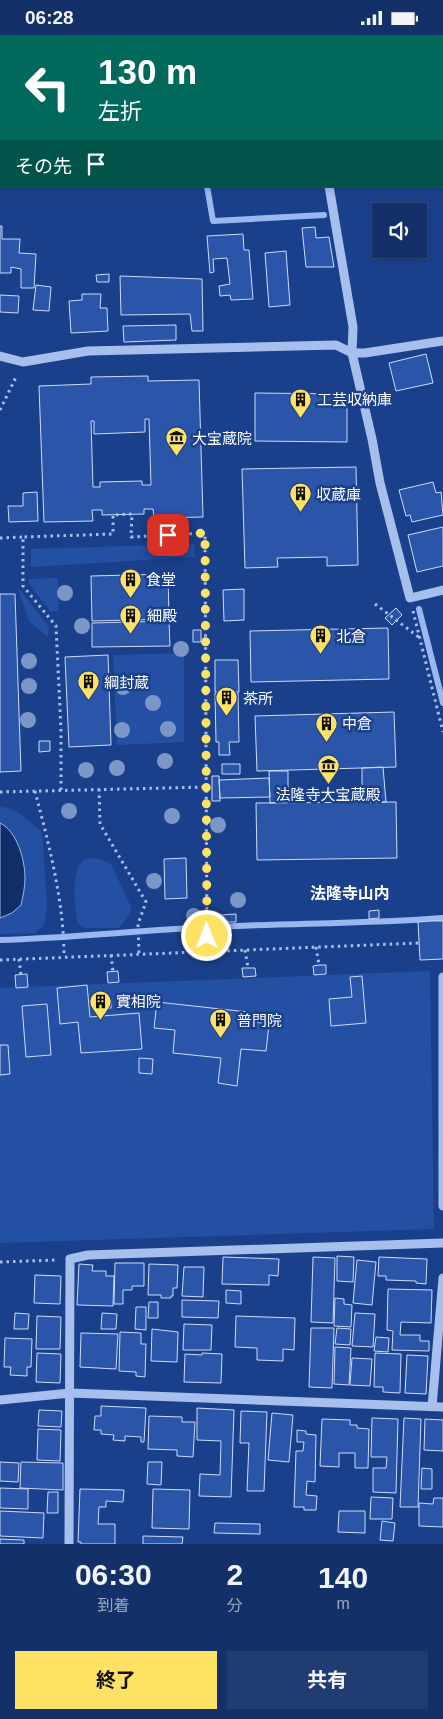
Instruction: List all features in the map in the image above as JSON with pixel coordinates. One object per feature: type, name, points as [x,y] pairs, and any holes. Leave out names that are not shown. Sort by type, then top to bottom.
[{"type":"street","points":[[329,187],[353,327],[352,353],[380,483],[410,598],[443,590]]},
{"type":"street","points":[[0,357],[23,362],[88,351],[336,345],[352,353],[365,353],[443,341]]},
{"type":"street","points":[[443,977],[443,1207]]},
{"type":"street","points":[[69,1544],[70,1259],[88,1255],[443,1243]]},
{"type":"street","points":[[432,1407],[443,1278]]},
{"type":"street","points":[[0,1400],[70,1393],[443,1407]]},
{"type":"path","points":[[0,411],[23,362]]},
{"type":"path","points":[[0,538],[113,534],[113,515],[132,514],[131,537],[205,533],[207,951]]},
{"type":"path","points":[[23,537],[23,586],[56,626],[61,730],[61,790]]},
{"type":"path","points":[[410,598],[443,732]]},
{"type":"path","points":[[375,604],[420,638]]},
{"type":"path","points":[[0,792],[206,787]]},
{"type":"path","points":[[99,789],[100,824],[146,901],[138,923],[139,954]]},
{"type":"path","points":[[36,791],[52,854],[64,929],[64,957]]},
{"type":"path","points":[[0,960],[419,943]]},
{"type":"path","points":[[316,947],[319,965]]},
{"type":"path","points":[[245,950],[248,968]]},
{"type":"path","points":[[111,955],[113,972]]},
{"type":"path","points":[[19,959],[20,975]]},
{"type":"path","points":[[0,1262],[70,1259]]},
{"type":"shaded area","points":[[194,544],[195,557],[31,567],[31,549]]},
{"type":"shaded area","points":[[58,578],[59,611],[50,611],[29,583],[29,579]]},
{"type":"shaded area","points":[[17,586],[49,627],[48,637],[29,621]]},
{"type":"shaded area","points":[[184,653],[184,742],[117,745],[113,655]]},
{"type":"shaded area","points":[[0,807],[17,812],[42,832],[47,905],[44,925],[35,933],[0,934],[4,825],[0,823]]},
{"type":"shaded area","points":[[0,823],[11,832],[19,847],[25,878],[21,905],[12,913],[0,918]]},
{"type":"shaded area","points":[[91,858],[100,859],[111,864],[132,909],[118,928],[85,928],[77,922],[76,873],[83,861]]},
{"type":"shaded area","points":[[430,971],[434,1229],[0,1243],[0,988]]},
{"type":"building","points":[[0,226],[2,226],[2,239],[20,239],[19,253],[36,254],[34,288],[21,288],[21,269],[11,267],[11,273],[0,273]]},
{"type":"building","points":[[315,227],[316,238],[329,237],[334,267],[306,267],[302,228]]},
{"type":"building","points":[[243,234],[244,250],[249,250],[253,299],[231,300],[230,295],[220,296],[219,286],[230,284],[227,258],[213,259],[214,272],[210,273],[207,236]]},
{"type":"building","points":[[286,251],[290,305],[269,307],[265,253]]},
{"type":"building","points":[[109,274],[109,282],[97,282],[96,275]]},
{"type":"building","points":[[120,276],[202,279],[203,331],[192,331],[190,314],[121,315]]},
{"type":"building","points":[[36,285],[51,287],[49,311],[33,310]]},
{"type":"building","points":[[82,294],[101,294],[100,308],[107,308],[108,331],[71,333],[69,301],[82,300]]},
{"type":"building","points":[[0,295],[19,296],[18,313],[0,312]]},
{"type":"building","points":[[176,325],[176,340],[124,342],[123,326]]},
{"type":"building","points":[[426,354],[433,383],[396,391],[389,363]]},
{"type":"building","name":"大宝蔵院","points":[[148,376],[148,381],[199,380],[203,517],[154,518],[153,509],[144,509],[144,514],[102,515],[102,510],[92,510],[93,521],[44,522],[39,386],[91,384],[91,377]],"holes":[[[145,419],[149,419],[151,485],[142,485],[142,481],[100,482],[100,487],[93,487],[91,421],[94,421],[94,434],[145,432]]]},
{"type":"building","name":"工芸収納庫","points":[[255,393],[347,394],[347,442],[255,441]]},
{"type":"building","name":"収蔵庫","points":[[356,467],[358,565],[327,566],[327,557],[277,558],[278,567],[245,568],[242,469]]},
{"type":"building","points":[[433,482],[436,493],[441,492],[443,515],[412,522],[410,515],[406,516],[399,490]]},
{"type":"building","points":[[37,492],[38,521],[9,522],[8,506],[23,506],[23,493]]},
{"type":"building","points":[[443,527],[443,566],[417,572],[408,535]]},
{"type":"building","name":"食堂","points":[[168,574],[169,619],[92,621],[91,576]]},
{"type":"building","points":[[244,589],[244,620],[224,621],[223,590]]},
{"type":"building","points":[[0,594],[15,594],[21,771],[0,772]]},
{"type":"building","points":[[396,608],[402,615],[392,625],[385,618]]},
{"type":"building","name":"細殿","points":[[169,621],[170,646],[92,647],[92,623]]},
{"type":"building","name":"北倉","points":[[388,628],[389,679],[251,682],[250,631]]},
{"type":"building","points":[[193,630],[201,630],[201,642],[193,642]]},
{"type":"building","name":"綱封蔵","points":[[108,655],[111,745],[69,747],[65,657]]},
{"type":"building","points":[[215,660],[238,660],[239,692],[215,692]]},
{"type":"building","name":"茶所","points":[[215,693],[238,693],[239,742],[229,742],[230,755],[219,755],[219,742],[216,742]]},
{"type":"building","name":"中倉","points":[[394,712],[396,767],[257,771],[255,716]]},
{"type":"building","points":[[39,741],[50,741],[50,751],[39,752]]},
{"type":"building","points":[[222,764],[240,764],[240,774],[222,774]]},
{"type":"building","points":[[383,767],[386,802],[362,802],[362,768]]},
{"type":"building","points":[[269,771],[288,771],[288,802],[270,803]]},
{"type":"building","points":[[212,776],[219,776],[220,801],[212,801]]},
{"type":"building","points":[[269,778],[270,797],[220,798],[219,780]]},
{"type":"building","points":[[396,802],[397,858],[257,860],[256,803]]},
{"type":"building","points":[[186,858],[187,898],[165,899],[164,859]]},
{"type":"building","points":[[379,910],[379,918],[369,919],[369,911]]},
{"type":"building","points":[[236,914],[236,922],[221,922],[221,915]]},
{"type":"building","points":[[443,921],[443,959],[420,960],[418,922]]},
{"type":"building","points":[[326,965],[326,974],[314,975],[313,966]]},
{"type":"building","points":[[242,968],[255,968],[256,976],[243,977]]},
{"type":"building","points":[[118,971],[119,982],[108,983],[107,972]]},
{"type":"building","points":[[27,974],[28,987],[16,988],[15,975]]},
{"type":"building","points":[[362,976],[366,1023],[331,1026],[329,999],[352,997],[350,977]]},
{"type":"building","name":"實相院","points":[[87,985],[90,1017],[139,1013],[142,1049],[81,1053],[78,1022],[60,1024],[57,988]]},
{"type":"building","points":[[103,1000],[111,1000],[111,1008],[104,1009]]},
{"type":"building","name":"普門院","points":[[157,1002],[248,1012],[246,1021],[269,1024],[266,1051],[241,1049],[237,1086],[218,1083],[221,1058],[173,1053],[175,1030],[154,1028]]},
{"type":"building","points":[[47,1004],[51,1055],[26,1057],[22,1006]]},
{"type":"building","points":[[0,1045],[8,1045],[10,1074],[0,1075]]},
{"type":"building","points":[[139,1058],[153,1059],[152,1074],[139,1073]]},
{"type":"building","points":[[337,1256],[354,1257],[353,1282],[337,1281]]},
{"type":"building","points":[[223,1257],[279,1259],[278,1276],[269,1275],[269,1285],[222,1284]]},
{"type":"building","points":[[313,1257],[335,1258],[333,1323],[311,1322]]},
{"type":"building","points":[[379,1257],[427,1259],[426,1284],[416,1283],[416,1281],[386,1280],[386,1276],[378,1276]]},
{"type":"building","points":[[357,1260],[376,1262],[372,1305],[353,1303]]},
{"type":"building","points":[[115,1263],[144,1263],[144,1286],[132,1286],[132,1290],[123,1290],[123,1304],[114,1304]]},
{"type":"building","points":[[79,1264],[93,1265],[92,1271],[106,1271],[106,1276],[114,1276],[113,1306],[77,1305]]},
{"type":"building","points":[[149,1264],[178,1265],[177,1288],[173,1288],[173,1296],[171,1298],[161,1298],[161,1295],[148,1295]]},
{"type":"building","points":[[184,1267],[204,1267],[203,1297],[182,1296]]},
{"type":"building","points":[[35,1275],[61,1276],[60,1304],[34,1303]]},
{"type":"building","points":[[388,1289],[432,1290],[431,1323],[401,1322],[400,1335],[420,1335],[420,1341],[429,1341],[429,1351],[392,1350],[393,1331],[387,1330]]},
{"type":"building","points":[[226,1290],[241,1291],[241,1304],[226,1303]]},
{"type":"building","points":[[335,1298],[344,1299],[344,1304],[352,1305],[351,1327],[334,1326]]},
{"type":"building","points":[[182,1300],[219,1301],[218,1318],[182,1317]]},
{"type":"building","points":[[149,1302],[158,1302],[158,1318],[148,1318]]},
{"type":"building","points":[[136,1307],[146,1307],[146,1330],[135,1329]]},
{"type":"building","points":[[15,1313],[29,1314],[28,1329],[14,1329]]},
{"type":"building","points":[[102,1313],[117,1314],[116,1329],[101,1329]]},
{"type":"building","points":[[355,1313],[375,1314],[373,1347],[352,1346]]},
{"type":"building","points":[[37,1316],[61,1317],[60,1349],[36,1349]]},
{"type":"building","points":[[236,1316],[295,1318],[294,1350],[283,1349],[283,1361],[257,1360],[257,1348],[235,1347]]},
{"type":"building","points":[[184,1324],[212,1325],[211,1350],[183,1350]]},
{"type":"building","points":[[311,1328],[334,1328],[332,1388],[309,1387]]},
{"type":"building","points":[[337,1328],[351,1329],[350,1345],[335,1344]]},
{"type":"building","points":[[152,1329],[178,1332],[177,1362],[151,1361]]},
{"type":"building","points":[[120,1332],[141,1333],[141,1344],[146,1344],[145,1377],[136,1376],[136,1372],[119,1371]]},
{"type":"building","points":[[81,1333],[118,1334],[116,1369],[80,1367]]},
{"type":"building","points":[[376,1337],[389,1338],[388,1352],[374,1351]]},
{"type":"building","points":[[5,1338],[32,1339],[31,1367],[27,1367],[27,1376],[10,1375],[11,1367],[4,1367]]},
{"type":"building","points":[[335,1347],[351,1348],[349,1385],[334,1384]]},
{"type":"building","points":[[37,1353],[61,1354],[60,1383],[36,1382]]},
{"type":"building","points":[[202,1353],[222,1354],[221,1383],[184,1382],[185,1354],[202,1355]]},
{"type":"building","points":[[375,1353],[401,1354],[400,1393],[383,1392],[383,1387],[374,1387]]},
{"type":"building","points":[[407,1355],[428,1356],[426,1394],[405,1393]]},
{"type":"building","points":[[352,1358],[372,1359],[370,1386],[350,1385]]},
{"type":"building","points":[[101,1406],[146,1408],[144,1442],[141,1442],[141,1437],[125,1436],[125,1441],[113,1440],[114,1435],[101,1434],[101,1430],[94,1430],[95,1416],[101,1416]]},
{"type":"building","points":[[197,1408],[234,1410],[231,1497],[199,1496],[200,1474],[220,1475],[221,1441],[197,1440]]},
{"type":"building","points":[[39,1410],[62,1411],[61,1427],[38,1426]]},
{"type":"building","points":[[241,1411],[267,1412],[264,1491],[247,1491],[249,1443],[240,1443]]},
{"type":"building","points":[[272,1413],[293,1415],[289,1462],[268,1460]]},
{"type":"building","points":[[149,1416],[182,1417],[182,1422],[195,1422],[193,1457],[177,1456],[177,1450],[148,1449]]},
{"type":"building","points":[[372,1418],[398,1419],[396,1493],[373,1492],[373,1468],[386,1468],[387,1457],[371,1457]]},
{"type":"building","points":[[404,1418],[421,1419],[418,1507],[400,1507]]},
{"type":"building","points":[[322,1419],[350,1420],[350,1425],[369,1429],[368,1468],[355,1468],[355,1453],[339,1453],[339,1467],[320,1466]]},
{"type":"building","points":[[425,1419],[443,1420],[443,1451],[424,1450]]},
{"type":"building","points":[[38,1429],[61,1430],[60,1461],[37,1460]]},
{"type":"building","points":[[297,1430],[306,1431],[306,1434],[316,1435],[315,1482],[307,1481],[306,1495],[317,1496],[316,1510],[304,1510],[304,1507],[294,1507],[296,1451],[303,1451],[304,1442],[297,1442]]},
{"type":"building","points":[[0,1462],[19,1463],[18,1482],[0,1481]]},
{"type":"building","points":[[21,1462],[63,1463],[63,1490],[20,1488]]},
{"type":"building","points":[[148,1462],[162,1462],[161,1485],[147,1484]]},
{"type":"building","points":[[422,1468],[432,1469],[432,1489],[421,1489]]},
{"type":"building","points":[[0,1488],[28,1489],[28,1509],[0,1508]]},
{"type":"building","points":[[80,1489],[124,1490],[123,1502],[106,1501],[106,1507],[99,1507],[98,1524],[115,1524],[115,1544],[81,1544],[81,1542],[78,1542]]},
{"type":"building","points":[[153,1489],[190,1490],[189,1529],[152,1528]]},
{"type":"building","points":[[48,1492],[58,1492],[58,1513],[47,1513]]},
{"type":"building","points":[[371,1497],[393,1498],[392,1519],[370,1519]]},
{"type":"building","points":[[434,1498],[443,1498],[443,1527],[419,1526],[419,1503],[433,1504]]},
{"type":"building","points":[[0,1511],[44,1513],[43,1538],[0,1536]]},
{"type":"building","points":[[339,1511],[365,1511],[365,1533],[338,1532]]},
{"type":"building","points":[[382,1521],[395,1523],[393,1541],[380,1540]]},
{"type":"building","points":[[215,1523],[260,1524],[260,1534],[214,1533]]},
{"type":"building","points":[[143,1536],[183,1537],[182,1544],[143,1544]]},
{"type":"building","points":[[0,1539],[24,1540],[24,1544],[0,1544]]},
{"type":"waterway","points":[[207,187],[213,221],[324,215]]},
{"type":"waterway","points":[[419,609],[443,703]]},
{"type":"waterway","points":[[0,940],[212,927],[443,918]]},
{"type":"place","name":"工芸収納庫","points":[[301,418]]},
{"type":"place","name":"大宝蔵院","points":[[176,457]]},
{"type":"place","name":"収蔵庫","points":[[300,513]]},
{"type":"place","name":"食堂","points":[[130,598]]},
{"type":"place","name":"細殿","points":[[131,634]]},
{"type":"place","name":"北倉","points":[[320,655]]},
{"type":"place","name":"綱封蔵","points":[[88,701]]},
{"type":"place","name":"茶所","points":[[227,717]]},
{"type":"place","name":"中倉","points":[[326,742]]},
{"type":"place","name":"法隆寺大宝蔵殿","points":[[328,785]]},
{"type":"place","name":"實相院","points":[[100,1020]]},
{"type":"place","name":"普門院","points":[[221,1039]]},
{"type":"district","name":"法隆寺山内","points":[[350,893]]},
{"type":"route","points":[[168,535],[205,533],[207,936]]}]
